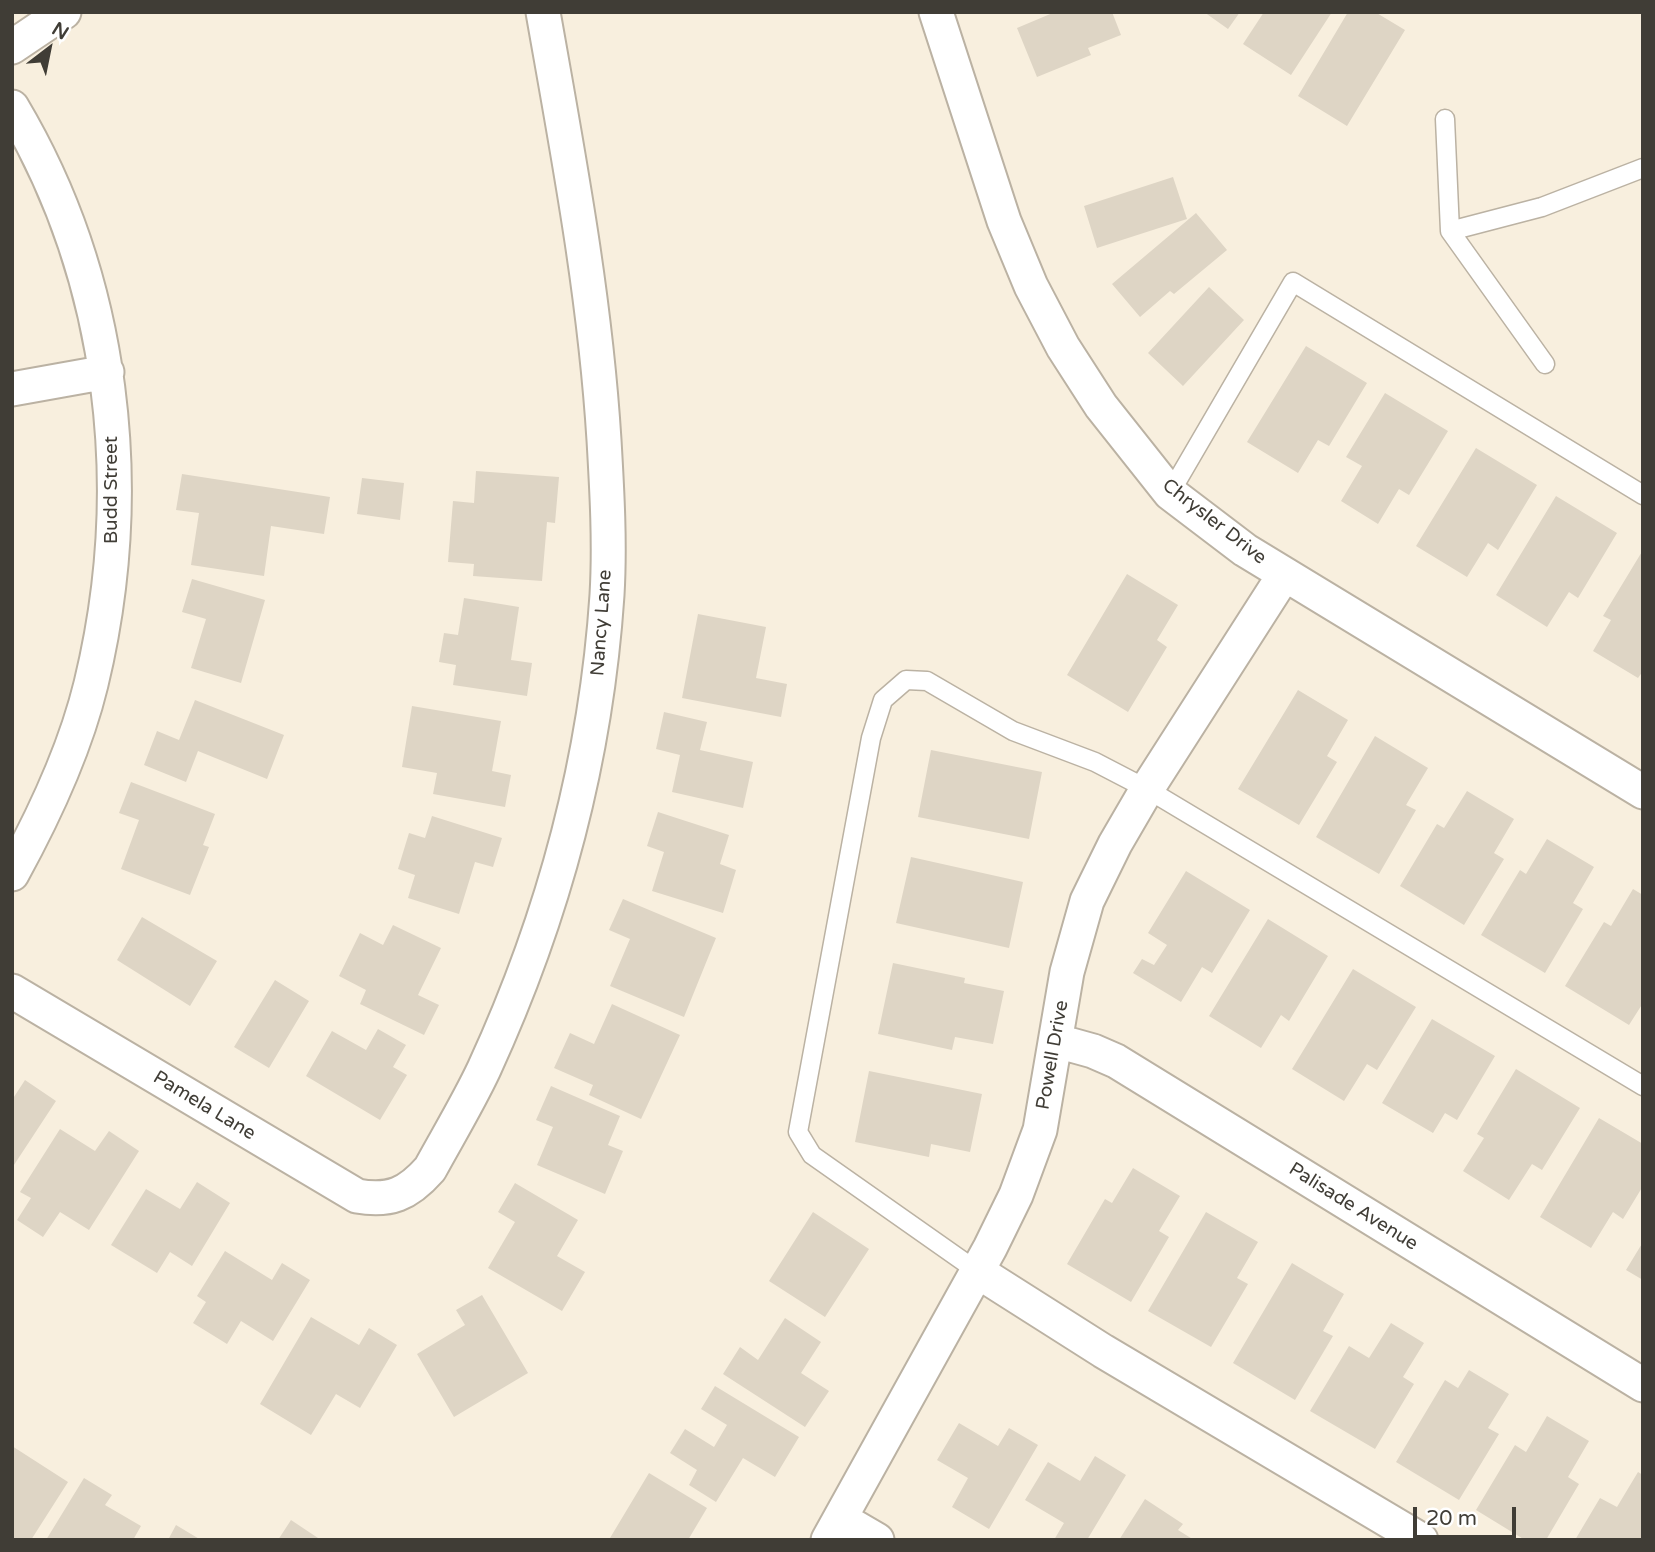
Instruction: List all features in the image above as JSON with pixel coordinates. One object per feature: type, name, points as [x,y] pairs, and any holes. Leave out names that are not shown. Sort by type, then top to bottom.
[{"type":"street","points":[[12,47],[64,12]]},
{"type":"street","name":"Nancy Lane","points":[[402,1194],[430,1169],[483,1070],[522,979],[552,895],[573,817],[595,708],[607,581],[607,494],[599,360],[582,230],[543,12]]},
{"type":"street","name":"Chrysler Drive","points":[[936,12],[1004,221],[1031,286],[1063,347],[1101,406],[1170,493],[1245,550],[1284,575],[1643,792]]},
{"type":"street","name":"Budd Street","points":[[12,107],[62,207],[85,272],[107,372],[116,471],[114,539],[107,606],[90,685],[74,737],[39,824],[12,874]]},
{"type":"street","points":[[12,389],[107,372]]},
{"type":"street","name":"Powell Drive","points":[[834,1529],[977,1271],[1016,1195],[1040,1130],[1067,972],[1087,901],[1115,844],[1147,789],[1284,575]]},
{"type":"street","name":"Pamela Lane","points":[[12,991],[357,1196],[372,1199],[402,1194]]},
{"type":"street","name":"Palisade Avenue","points":[[1057,1041],[1116,1061],[1643,1385]]},
{"type":"street","points":[[977,1271],[1103,1351],[1421,1540]]},
{"type":"street","points":[[834,1529],[877,1540]]},
{"type":"lane","points":[[1445,119],[1450,232],[1545,364]]},
{"type":"lane","points":[[1450,232],[1542,207],[1643,168]]},
{"type":"lane","points":[[1170,493],[1293,282],[1643,495]]},
{"type":"lane","points":[[977,1271],[812,1155],[798,1132],[872,738],[883,700],[906,680],[927,681],[1013,731],[1095,762],[1147,789],[1643,1086]]},
{"type":"building","points":[[1055,12],[1112,12],[1121,35],[1088,48],[1091,55],[1037,77],[1017,28]]},
{"type":"building","points":[[1204,12],[1240,12],[1228,29]]},
{"type":"building","points":[[1264,12],[1332,12],[1291,75],[1243,44]]},
{"type":"building","points":[[1348,12],[1375,12],[1405,30],[1347,126],[1298,96]]},
{"type":"building","points":[[1173,177],[1187,219],[1097,248],[1084,206]]},
{"type":"building","points":[[1196,213],[1227,250],[1174,294],[1170,291],[1140,317],[1112,284]]},
{"type":"building","points":[[1209,287],[1244,320],[1183,386],[1148,353]]},
{"type":"building","points":[[1306,346],[1367,383],[1329,446],[1318,440],[1298,473],[1247,442]]},
{"type":"building","points":[[1385,393],[1448,431],[1409,495],[1399,489],[1378,524],[1341,501],[1362,466],[1346,457]]},
{"type":"building","points":[[1476,448],[1537,485],[1498,550],[1488,543],[1467,577],[1416,546]]},
{"type":"building","points":[[476,471],[559,477],[555,523],[547,522],[542,581],[473,576],[474,564],[448,562],[453,501],[474,503]]},
{"type":"building","points":[[182,474],[330,497],[324,534],[271,526],[264,576],[191,565],[199,513],[176,510]]},
{"type":"building","points":[[362,478],[404,483],[400,520],[357,514]]},
{"type":"building","points":[[1556,496],[1617,533],[1578,598],[1569,592],[1547,627],[1496,595]]},
{"type":"building","points":[[1643,550],[1643,671],[1638,678],[1593,651],[1611,620],[1603,616]]},
{"type":"building","points":[[1127,574],[1178,605],[1157,640],[1167,647],[1128,712],[1067,675]]},
{"type":"building","points":[[192,579],[265,600],[241,683],[191,668],[206,619],[182,612]]},
{"type":"building","points":[[464,598],[519,607],[511,660],[532,663],[527,696],[453,685],[456,665],[439,662],[444,633],[458,635]]},
{"type":"building","points":[[698,614],[766,627],[756,678],[787,684],[781,717],[682,698]]},
{"type":"building","points":[[1298,690],[1348,720],[1327,756],[1337,762],[1299,825],[1238,789]]},
{"type":"building","points":[[195,700],[284,735],[267,779],[198,751],[186,782],[144,765],[157,731],[179,740]]},
{"type":"building","points":[[412,706],[501,721],[492,771],[511,775],[505,807],[433,794],[437,773],[402,767]]},
{"type":"building","points":[[664,712],[707,722],[700,750],[753,762],[743,808],[672,792],[680,755],[656,749]]},
{"type":"building","points":[[1375,736],[1428,768],[1406,805],[1416,810],[1379,874],[1316,837]]},
{"type":"building","points":[[931,750],[1042,772],[1029,839],[918,817]]},
{"type":"building","points":[[131,782],[215,814],[203,845],[209,847],[190,895],[121,869],[139,820],[119,813]]},
{"type":"building","points":[[1467,791],[1514,819],[1494,853],[1504,859],[1464,925],[1400,886],[1437,824],[1444,828]]},
{"type":"building","points":[[658,812],[729,835],[720,864],[736,870],[723,913],[652,891],[664,852],[647,846]]},
{"type":"building","points":[[432,816],[502,838],[493,867],[475,862],[459,914],[408,898],[415,875],[398,869],[409,833],[425,838]]},
{"type":"building","points":[[1547,839],[1594,867],[1573,903],[1583,909],[1545,973],[1481,935],[1520,870],[1526,874]]},
{"type":"building","points":[[911,857],[1023,882],[1009,948],[896,923]]},
{"type":"building","points":[[1186,871],[1250,910],[1212,973],[1202,967],[1181,1002],[1133,973],[1142,959],[1154,965],[1167,945],[1148,933]]},
{"type":"building","points":[[1633,889],[1643,895],[1643,1003],[1629,1025],[1565,986],[1604,922],[1611,926]]},
{"type":"building","points":[[623,899],[716,938],[684,1017],[610,986],[630,939],[609,930]]},
{"type":"building","points":[[142,917],[217,961],[190,1006],[117,960]]},
{"type":"building","points":[[1268,919],[1328,956],[1289,1021],[1281,1015],[1261,1048],[1209,1016]]},
{"type":"building","points":[[393,925],[441,948],[418,995],[439,1005],[424,1035],[360,1004],[366,990],[339,976],[360,933],[383,945]]},
{"type":"building","points":[[893,963],[965,978],[964,983],[1004,991],[993,1044],[955,1037],[952,1050],[878,1034]]},
{"type":"building","points":[[1353,969],[1416,1007],[1377,1070],[1367,1064],[1344,1101],[1292,1069]]},
{"type":"building","points":[[275,980],[309,1001],[269,1068],[234,1047]]},
{"type":"building","points":[[612,1004],[680,1035],[641,1119],[589,1095],[593,1085],[554,1068],[570,1033],[594,1044]]},
{"type":"building","points":[[1432,1019],[1495,1056],[1457,1120],[1445,1113],[1433,1133],[1382,1103]]},
{"type":"building","points":[[378,1029],[406,1045],[393,1067],[407,1075],[380,1120],[306,1076],[332,1031],[366,1050]]},
{"type":"building","points":[[1516,1069],[1580,1108],[1542,1170],[1532,1164],[1509,1200],[1463,1171],[1484,1138],[1477,1134]]},
{"type":"building","points":[[869,1071],[982,1094],[970,1152],[931,1144],[929,1157],[855,1142]]},
{"type":"building","points":[[25,1080],[56,1101],[12,1168],[12,1100]]},
{"type":"building","points":[[551,1086],[620,1116],[608,1145],[623,1151],[605,1194],[537,1165],[553,1127],[536,1120]]},
{"type":"building","points":[[1599,1118],[1643,1144],[1643,1186],[1623,1219],[1613,1212],[1591,1248],[1540,1217]]},
{"type":"building","points":[[60,1129],[95,1151],[109,1131],[139,1151],[89,1230],[60,1212],[43,1237],[17,1220],[31,1198],[20,1192]]},
{"type":"building","points":[[1133,1168],[1180,1196],[1159,1231],[1169,1237],[1131,1302],[1067,1264],[1105,1199],[1112,1203]]},
{"type":"building","points":[[197,1182],[230,1203],[192,1266],[170,1252],[157,1273],[111,1245],[146,1189],[180,1209]]},
{"type":"building","points":[[515,1183],[578,1220],[557,1256],[585,1272],[562,1311],[488,1268],[515,1222],[498,1212]]},
{"type":"building","points":[[813,1212],[869,1249],[825,1317],[769,1281]]},
{"type":"building","points":[[1206,1212],[1258,1242],[1237,1278],[1248,1284],[1211,1347],[1148,1311]]},
{"type":"building","points":[[1643,1242],[1643,1280],[1626,1270]]},
{"type":"building","points":[[225,1251],[272,1280],[282,1263],[310,1280],[273,1341],[241,1321],[227,1344],[193,1323],[206,1302],[197,1296]]},
{"type":"building","points":[[1292,1263],[1344,1294],[1323,1331],[1333,1336],[1295,1400],[1233,1363]]},
{"type":"building","points":[[482,1295],[528,1373],[454,1417],[417,1354],[465,1325],[456,1310]]},
{"type":"building","points":[[311,1317],[359,1345],[369,1328],[397,1345],[360,1408],[336,1394],[311,1435],[260,1404]]},
{"type":"building","points":[[785,1318],[821,1342],[801,1373],[829,1391],[805,1427],[723,1374],[740,1347],[758,1360]]},
{"type":"building","points":[[1391,1323],[1424,1343],[1403,1377],[1414,1384],[1375,1449],[1310,1411],[1349,1346],[1369,1358]]},
{"type":"building","points":[[1469,1370],[1509,1394],[1488,1428],[1499,1434],[1459,1500],[1396,1462],[1445,1380],[1458,1388]]},
{"type":"building","points":[[715,1386],[799,1437],[775,1477],[743,1458],[716,1502],[689,1485],[697,1470],[670,1453],[685,1429],[714,1447],[727,1425],[701,1409]]},
{"type":"building","points":[[1547,1416],[1589,1441],[1568,1477],[1579,1484],[1546,1540],[1525,1540],[1476,1510],[1515,1445],[1526,1452]]},
{"type":"building","points":[[959,1423],[998,1446],[1009,1428],[1038,1445],[989,1529],[952,1507],[968,1478],[937,1460]]},
{"type":"building","points":[[12,1446],[68,1482],[31,1540],[12,1540]]},
{"type":"building","points":[[1095,1456],[1126,1475],[1087,1540],[1054,1540],[1064,1523],[1025,1500],[1048,1462],[1080,1481]]},
{"type":"building","points":[[1638,1472],[1643,1475],[1643,1540],[1575,1540],[1600,1498],[1617,1507]]},
{"type":"building","points":[[649,1473],[707,1508],[688,1540],[610,1538]]},
{"type":"building","points":[[84,1478],[112,1495],[105,1505],[141,1526],[133,1540],[46,1540]]},
{"type":"building","points":[[1145,1499],[1183,1524],[1178,1530],[1194,1540],[1119,1540]]},
{"type":"building","points":[[291,1520],[321,1540],[278,1540]]},
{"type":"building","points":[[176,1525],[201,1540],[168,1540]]}]
